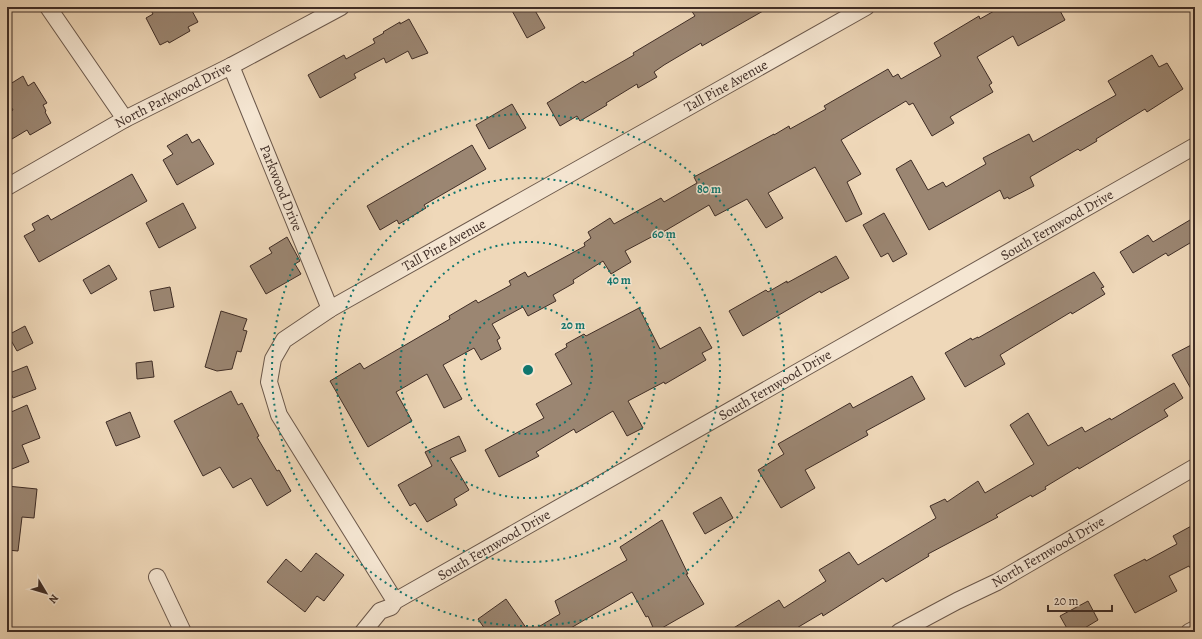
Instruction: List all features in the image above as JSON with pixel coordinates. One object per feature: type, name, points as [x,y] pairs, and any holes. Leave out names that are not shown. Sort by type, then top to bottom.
[{"type":"street","points":[[48,7],[125,118]]},
{"type":"street","name":"North Parkwood Drive","points":[[7,187],[125,118],[231,66],[341,7]]},
{"type":"street","name":"Tall Pine Avenue","points":[[395,601],[279,415],[269,382],[273,359],[284,340],[330,309],[866,7]]},
{"type":"street","name":"Parkwood Drive","points":[[231,66],[330,309]]},
{"type":"street","name":"South Fernwood Drive","points":[[363,632],[380,611],[391,607],[395,601],[1195,146]]},
{"type":"street","name":"North Fernwood Drive","points":[[899,632],[957,600],[997,582],[1195,467]]},
{"type":"street","points":[[157,577],[183,632]]},
{"type":"street","points":[[1189,632],[1195,629]]},
{"type":"building","points":[[149,7],[190,7],[198,22],[188,27],[190,31],[169,43],[168,41],[160,45],[146,18],[153,14]]},
{"type":"building","points":[[510,7],[533,7],[545,28],[527,38]]},
{"type":"building","points":[[689,7],[770,7],[702,46],[701,43],[664,65],[654,72],[657,77],[638,88],[637,84],[606,103],[607,105],[580,121],[577,116],[560,126],[547,103],[583,81],[585,83],[634,55],[633,53],[695,16]]},
{"type":"building","points":[[1001,7],[1058,7],[1065,20],[1018,46],[1013,36],[977,57],[992,83],[989,85],[993,92],[950,117],[954,123],[932,136],[913,103],[909,105],[906,101],[841,140],[861,174],[847,182],[862,214],[846,222],[815,167],[768,193],[783,218],[766,228],[747,199],[715,216],[709,205],[658,235],[657,234],[625,251],[631,262],[611,274],[603,261],[573,280],[574,283],[553,295],[556,301],[528,316],[523,307],[492,324],[500,338],[497,340],[501,349],[481,360],[474,348],[443,365],[462,399],[444,408],[427,374],[396,392],[412,421],[368,447],[330,381],[360,363],[364,369],[450,319],[449,316],[476,300],[478,303],[511,285],[509,281],[525,272],[528,277],[585,246],[584,243],[591,238],[588,232],[610,218],[614,224],[661,198],[664,202],[697,183],[694,177],[789,126],[790,129],[826,109],[824,106],[888,69],[893,77],[898,74],[901,79],[941,56],[934,43],[979,16],[980,19]]},
{"type":"building","points":[[409,19],[428,53],[412,59],[408,51],[386,63],[384,58],[354,74],[356,78],[320,98],[308,75],[344,55],[346,59],[375,43],[373,39],[400,22],[400,24]]},
{"type":"building","points":[[1152,55],[1159,67],[1167,63],[1183,89],[1147,112],[1145,109],[1096,139],[1097,141],[1080,151],[1078,149],[1030,177],[1034,186],[1009,199],[1008,197],[1004,199],[1000,190],[929,230],[896,169],[911,160],[928,190],[943,182],[946,187],[986,164],[983,158],[1029,134],[1033,142],[1116,95],[1108,81]]},
{"type":"building","points":[[23,76],[28,86],[34,82],[47,103],[43,105],[51,123],[30,135],[27,130],[7,142],[7,114],[13,110],[7,100],[7,86]]},
{"type":"building","points":[[512,104],[526,128],[489,149],[476,125]]},
{"type":"building","points":[[187,134],[192,143],[199,139],[214,164],[177,185],[163,160],[173,154],[167,146]]},
{"type":"building","points":[[472,145],[486,169],[424,205],[426,208],[399,224],[397,220],[380,230],[367,206]]},
{"type":"building","points":[[132,174],[147,201],[39,262],[24,236],[35,230],[32,224],[48,215],[51,220]]},
{"type":"building","points":[[183,203],[196,228],[159,248],[146,223]]},
{"type":"building","points":[[884,213],[907,254],[893,262],[888,253],[881,257],[863,225]]},
{"type":"building","points":[[1195,217],[1195,240],[1168,256],[1166,253],[1133,273],[1120,252],[1148,235],[1153,242]]},
{"type":"building","points":[[287,237],[300,261],[295,264],[301,274],[266,294],[250,266],[272,253],[269,248]]},
{"type":"building","points":[[836,256],[849,278],[821,293],[820,291],[743,336],[729,311],[766,290],[768,292],[787,281],[787,283]]},
{"type":"building","points":[[109,265],[117,279],[91,294],[83,280]]},
{"type":"building","points":[[1094,272],[1104,287],[1101,288],[1105,294],[1072,314],[1071,312],[1000,355],[1005,364],[965,387],[945,353],[971,338],[972,340],[978,338]]},
{"type":"building","points":[[170,287],[174,307],[154,311],[150,291]]},
{"type":"building","points":[[639,308],[660,349],[700,327],[712,348],[702,353],[706,360],[665,384],[664,382],[628,401],[643,428],[627,436],[613,411],[576,433],[574,429],[536,452],[539,456],[499,477],[485,450],[544,418],[536,404],[572,384],[555,354],[567,347],[566,344],[584,334],[586,336]]},
{"type":"building","points":[[221,311],[247,319],[243,330],[247,331],[241,352],[237,351],[232,369],[217,371],[205,367]]},
{"type":"building","points":[[25,326],[33,343],[17,351],[8,335]]},
{"type":"building","points":[[1195,343],[1195,396],[1172,355]]},
{"type":"building","points":[[152,361],[154,377],[137,379],[136,363]]},
{"type":"building","points":[[27,366],[36,389],[13,398],[7,384],[7,374]]},
{"type":"building","points":[[912,376],[925,399],[866,431],[868,435],[805,470],[815,488],[781,508],[758,470],[784,454],[778,444],[850,403],[853,408]]},
{"type":"building","points":[[1174,383],[1183,398],[1164,410],[1168,416],[1079,469],[1078,467],[1045,487],[1046,489],[1032,497],[1031,495],[996,515],[998,517],[928,554],[929,556],[886,582],[883,578],[823,616],[822,613],[790,632],[727,632],[779,600],[784,608],[826,581],[819,570],[849,552],[858,565],[936,518],[930,506],[945,499],[947,502],[978,481],[985,493],[1034,464],[1010,425],[1028,413],[1048,446],[1082,427],[1085,432],[1110,418],[1111,420]]},
{"type":"building","points":[[231,391],[238,405],[242,403],[259,436],[257,437],[291,491],[267,506],[251,478],[233,488],[220,467],[203,476],[174,421]]},
{"type":"building","points":[[27,405],[40,438],[22,445],[29,462],[7,471],[7,411],[9,413]]},
{"type":"building","points":[[130,412],[140,437],[116,446],[106,422]]},
{"type":"building","points":[[459,436],[466,451],[450,458],[469,490],[454,499],[457,505],[427,522],[415,503],[410,506],[398,485],[432,466],[425,452]]},
{"type":"building","points":[[7,486],[37,489],[34,518],[22,517],[18,551],[7,550]]},
{"type":"building","points":[[721,497],[733,518],[705,534],[693,513]]},
{"type":"building","points":[[662,520],[688,574],[686,574],[704,604],[655,632],[648,616],[646,617],[632,592],[564,632],[530,632],[560,614],[555,601],[627,560],[620,547]]},
{"type":"building","points":[[1195,524],[1195,576],[1189,566],[1169,576],[1177,591],[1135,613],[1114,575],[1145,559],[1146,561],[1177,544],[1173,536]]},
{"type":"building","points":[[316,553],[344,575],[324,601],[317,596],[305,612],[267,582],[286,559],[301,572]]},
{"type":"building","points":[[506,599],[529,632],[487,632],[478,619]]},
{"type":"building","points":[[1088,601],[1098,620],[1078,632],[1069,632],[1060,616]]}]
